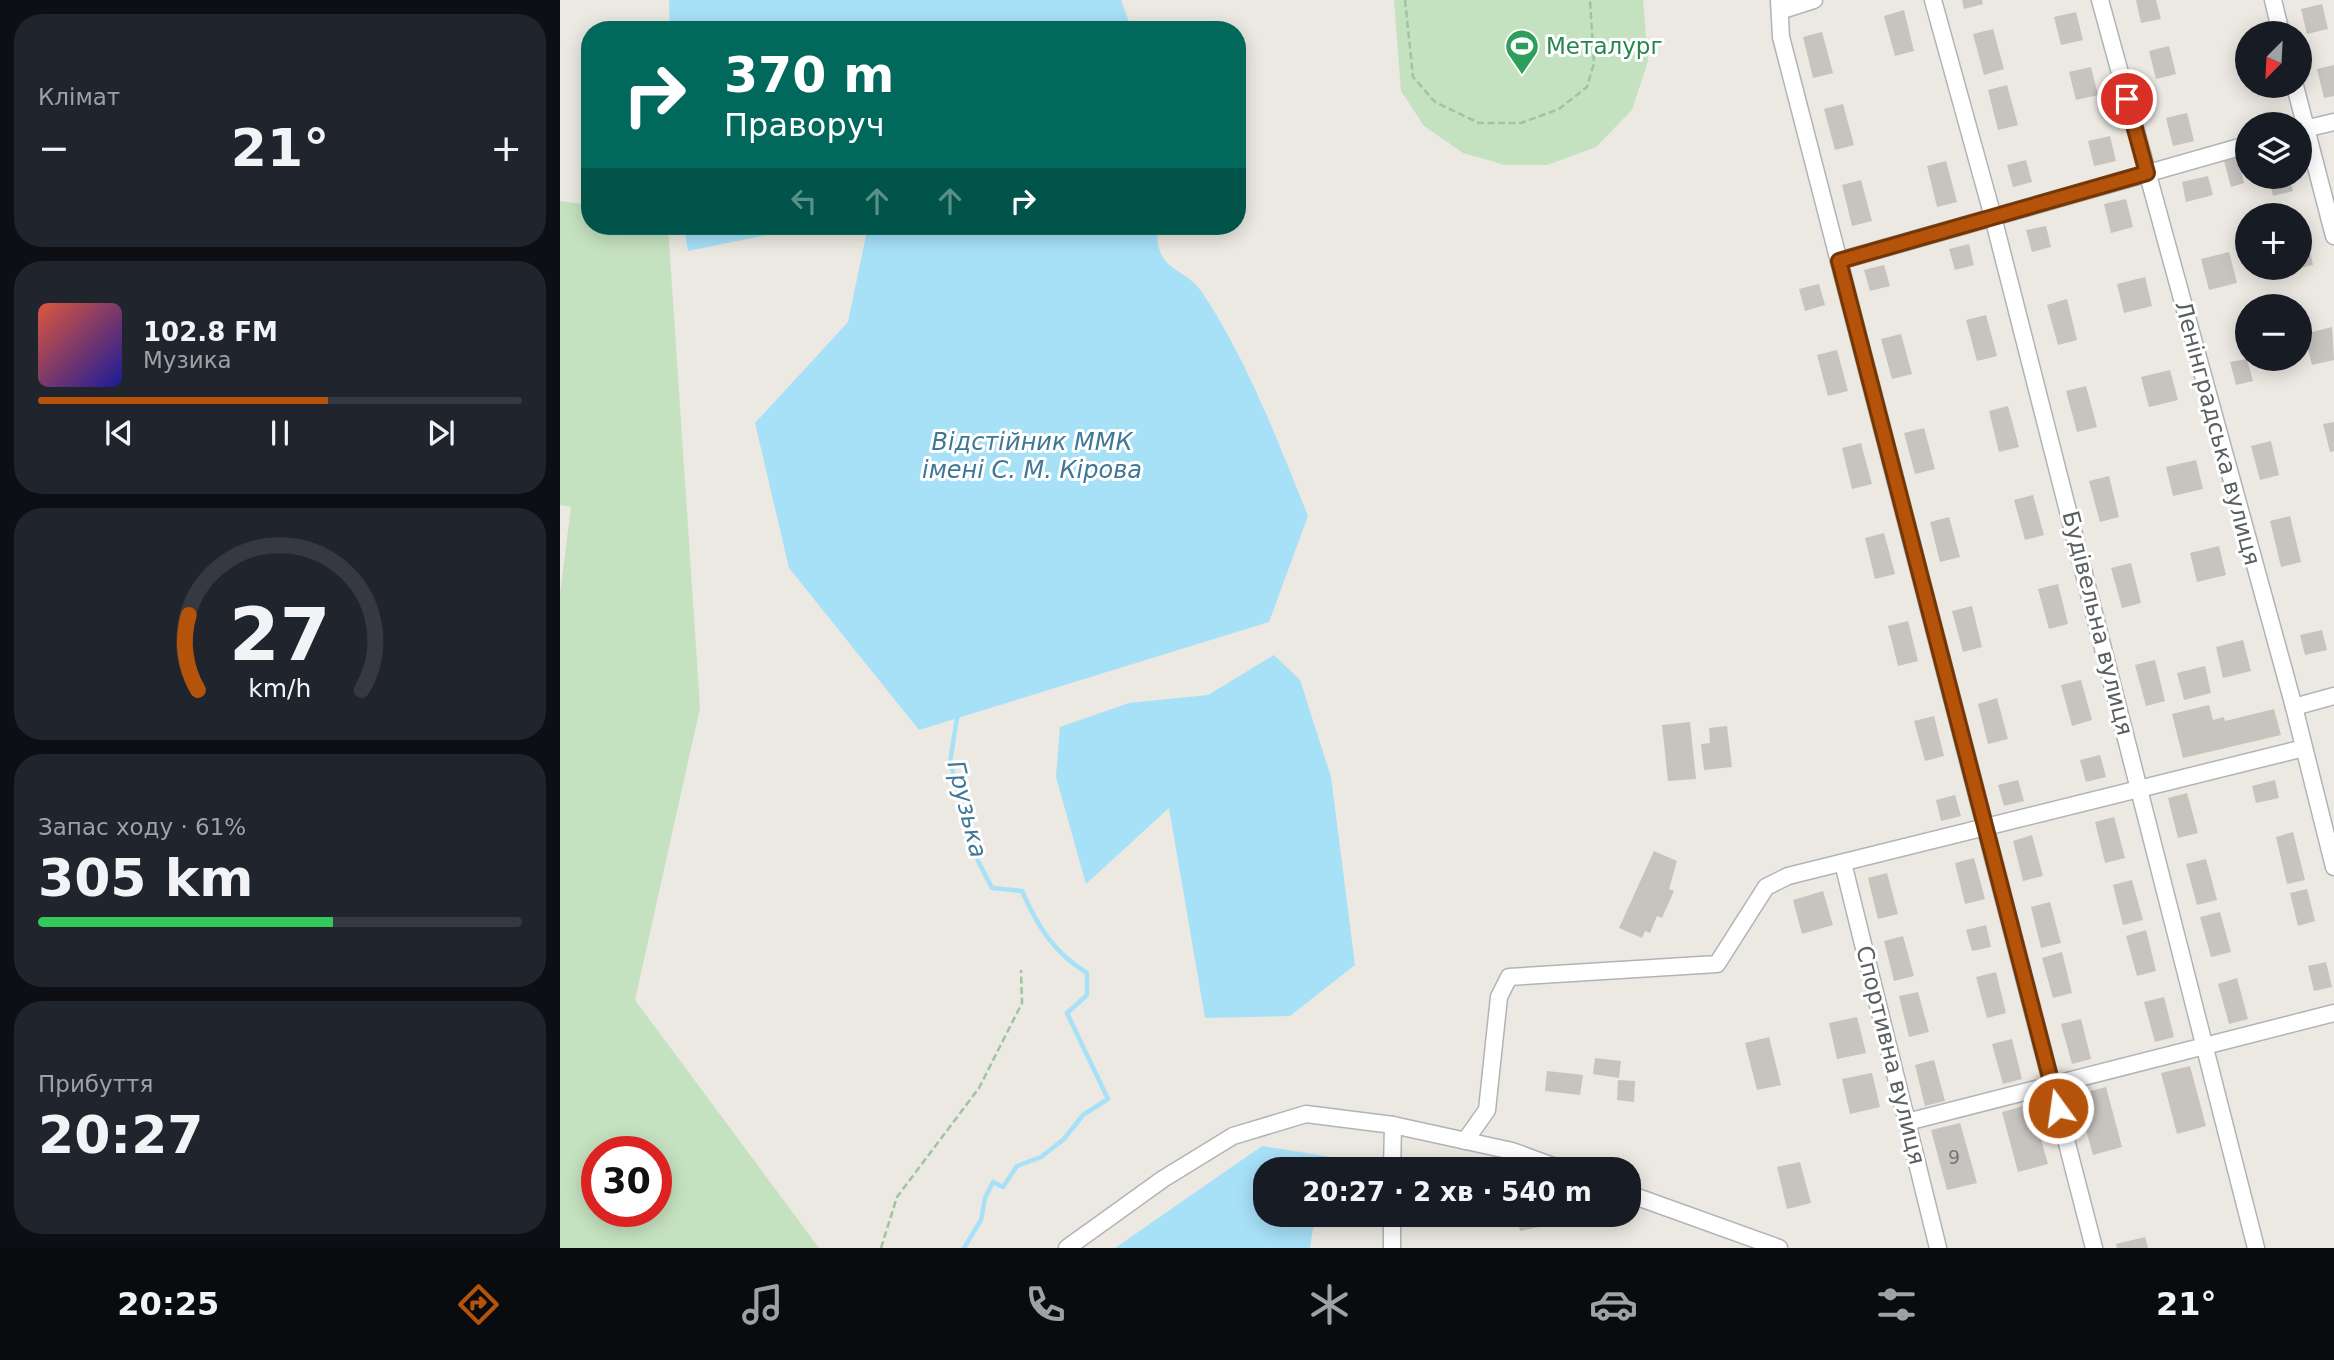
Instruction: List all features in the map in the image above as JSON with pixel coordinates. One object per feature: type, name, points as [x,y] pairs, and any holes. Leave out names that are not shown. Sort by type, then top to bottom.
[{"type":"street","points":[[1814,0],[1779,5],[1781,37],[2094,1248]]},
{"type":"street","name":"Будівельна вулиця","points":[[1933,0],[1993,217],[2256,1248]]},
{"type":"street","name":"Ленінградська вулиця","points":[[2100,0],[2294,707],[2334,867]]},
{"type":"street","points":[[2273,0],[2278,21]]},
{"type":"street","points":[[2312,127],[2334,122]]},
{"type":"street","points":[[1839,261],[2235,148]]},
{"type":"street","points":[[2312,160],[2334,236]]},
{"type":"street","points":[[2294,707],[2334,696]]},
{"type":"street","points":[[1465,1141],[1487,1110],[1499,997],[1509,977],[1717,964],[1766,887],[1788,876],[2304,748]]},
{"type":"street","name":"Спортивна вулиця","points":[[1843,863],[1938,1248]]},
{"type":"street","points":[[1907,1122],[2334,1013]]},
{"type":"street","points":[[1067,1248],[1163,1180],[1233,1136],[1306,1114],[1393,1125],[1528,1157]]},
{"type":"street","points":[[1392,1157],[1393,1125]]},
{"type":"street","points":[[1641,1198],[1779,1248]]},
{"type":"street","points":[[1392,1227],[1392,1248]]},
{"type":"path","points":[[1405,0],[1413,77],[1435,102],[1479,123],[1521,123],[1559,110],[1587,87],[1594,63],[1590,0]]},
{"type":"path","points":[[881,1248],[897,1197],[979,1088],[1022,1003],[1021,970]]},
{"type":"green space","name":"Металург","points":[[1394,0],[1643,0],[1648,61],[1632,110],[1596,147],[1547,165],[1505,165],[1463,153],[1424,126],[1401,91]]},
{"type":"green space","points":[[560,201],[581,204],[581,235],[669,235],[700,708],[635,1000],[819,1248],[560,1248],[560,594],[571,507],[560,505]]},
{"type":"water","points":[[669,0],[1121,0],[1129,21],[670,21]]},
{"type":"water","points":[[685,235],[767,235],[688,251]]},
{"type":"water","name":"Відстійник ММК імені С. М. Кірова","points":[[866,235],[1158,235],[1160,252],[1165,260],[1202,292],[1234,346],[1261,401],[1308,516],[1269,622],[919,730],[789,568],[755,423],[848,322]]},
{"type":"water","points":[[1274,655],[1300,680],[1331,777],[1355,965],[1290,1016],[1205,1018],[1169,808],[1086,884],[1056,777],[1060,727],[1129,703],[1208,695]]},
{"type":"water","points":[[1262,1146],[1331,1157],[1253,1157],[1253,1227],[1314,1227],[1310,1248],[1115,1248]]},
{"type":"building","points":[[1962,0],[1982,0],[1983,4],[1964,9]]},
{"type":"building","points":[[2136,0],[2156,0],[2161,19],[2141,23]]},
{"type":"building","points":[[2322,4],[2328,29],[2312,33],[2312,21],[2304,21],[2301,9]]},
{"type":"building","points":[[1904,10],[1914,51],[1895,56],[1884,16]]},
{"type":"building","points":[[2076,12],[2083,40],[2061,45],[2054,17]]},
{"type":"building","points":[[1993,29],[2004,69],[1984,75],[1973,34]]},
{"type":"building","points":[[1822,32],[1833,73],[1813,78],[1803,37]]},
{"type":"building","points":[[2169,46],[2176,74],[2156,79],[2149,51]]},
{"type":"building","points":[[2334,65],[2334,96],[2324,98],[2317,69]]},
{"type":"building","points":[[2091,67],[2098,95],[2076,100],[2069,72]]},
{"type":"building","points":[[2007,85],[2018,125],[1998,130],[1988,90]]},
{"type":"building","points":[[1843,104],[1854,145],[1835,150],[1824,109]]},
{"type":"building","points":[[2187,113],[2194,141],[2173,146],[2166,118]]},
{"type":"building","points":[[2110,136],[2116,161],[2094,166],[2088,141]]},
{"type":"building","points":[[2235,158],[2235,186],[2231,187],[2224,161]]},
{"type":"building","points":[[2026,160],[2032,182],[2013,187],[2007,165]]},
{"type":"building","points":[[1946,161],[1957,202],[1937,207],[1927,166]]},
{"type":"building","points":[[2208,176],[2213,195],[2186,202],[2182,182]]},
{"type":"building","points":[[1861,180],[1872,221],[1852,226],[1842,185]]},
{"type":"building","points":[[2271,189],[2293,189],[2293,191],[2273,196]]},
{"type":"building","points":[[2126,199],[2133,227],[2111,233],[2104,204]]},
{"type":"building","points":[[2046,226],[2051,247],[2032,252],[2026,230]]},
{"type":"building","points":[[1969,244],[1974,265],[1955,270],[1949,249]]},
{"type":"building","points":[[2229,252],[2237,283],[2209,290],[2201,259]]},
{"type":"building","points":[[1884,265],[1890,286],[1870,291],[1864,270]]},
{"type":"building","points":[[2145,277],[2152,306],[2124,313],[2117,284]]},
{"type":"building","points":[[1819,284],[1825,305],[1805,311],[1799,289]]},
{"type":"building","points":[[2067,299],[2077,340],[2058,345],[2047,305]]},
{"type":"building","points":[[1986,315],[1997,356],[1977,361],[1966,320]]},
{"type":"building","points":[[2332,327],[2334,360],[2312,365],[2312,332]]},
{"type":"building","points":[[1901,334],[1912,374],[1892,379],[1881,339]]},
{"type":"building","points":[[1837,350],[1848,391],[1828,396],[1817,355]]},
{"type":"building","points":[[2235,361],[2235,371],[2250,371],[2253,381],[2236,385],[2230,362]]},
{"type":"building","points":[[2170,370],[2178,400],[2149,407],[2141,377]]},
{"type":"building","points":[[2086,386],[2097,427],[2077,432],[2066,391]]},
{"type":"building","points":[[2008,406],[2019,447],[1999,452],[1989,411]]},
{"type":"building","points":[[2334,422],[2334,451],[2330,452],[2323,424]]},
{"type":"building","points":[[1924,428],[1935,469],[1915,474],[1904,433]]},
{"type":"building","points":[[2271,441],[2279,475],[2260,480],[2251,446]]},
{"type":"building","points":[[1861,443],[1872,484],[1852,489],[1842,448]]},
{"type":"building","points":[[2196,460],[2203,489],[2173,496],[2166,467]]},
{"type":"building","points":[[2109,476],[2119,517],[2100,522],[2089,481]]},
{"type":"building","points":[[2033,495],[2044,535],[2025,540],[2014,500]]},
{"type":"building","points":[[2290,516],[2301,562],[2281,567],[2270,521]]},
{"type":"building","points":[[1949,517],[1960,557],[1940,562],[1930,522]]},
{"type":"building","points":[[1884,533],[1895,574],[1875,579],[1865,538]]},
{"type":"building","points":[[2219,546],[2226,575],[2197,582],[2190,553]]},
{"type":"building","points":[[2131,563],[2141,603],[2122,608],[2111,568]]},
{"type":"building","points":[[2058,584],[2068,624],[2049,629],[2038,589]]},
{"type":"building","points":[[1972,606],[1982,647],[1963,652],[1952,611]]},
{"type":"building","points":[[1908,621],[1918,661],[1898,666],[1888,626]]},
{"type":"building","points":[[2322,630],[2327,650],[2305,655],[2300,635]]},
{"type":"building","points":[[2243,640],[2251,671],[2223,678],[2216,647]]},
{"type":"building","points":[[2155,660],[2165,701],[2146,706],[2135,665]]},
{"type":"building","points":[[2205,666],[2211,693],[2184,700],[2177,673]]},
{"type":"building","points":[[2081,680],[2092,720],[2072,726],[2061,685]]},
{"type":"building","points":[[1997,698],[2008,739],[1988,744],[1978,704]]},
{"type":"building","points":[[2209,705],[2213,720],[2224,717],[2225,721],[2274,709],[2281,735],[2183,758],[2172,714]]},
{"type":"building","points":[[1934,716],[1944,756],[1925,761],[1914,721]]},
{"type":"building","points":[[1690,722],[1696,779],[1668,781],[1662,725]]},
{"type":"building","points":[[1727,726],[1732,767],[1704,770],[1701,744],[1710,743],[1709,728]]},
{"type":"building","points":[[2100,755],[2106,777],[2086,782],[2080,760]]},
{"type":"building","points":[[2018,780],[2024,801],[2004,806],[1998,785]]},
{"type":"building","points":[[2275,780],[2279,798],[2256,803],[2252,786]]},
{"type":"building","points":[[2187,793],[2198,833],[2178,838],[2168,798]]},
{"type":"building","points":[[1955,795],[1961,816],[1941,821],[1936,800]]},
{"type":"building","points":[[2114,817],[2125,858],[2105,863],[2095,822]]},
{"type":"building","points":[[2293,832],[2305,880],[2287,884],[2276,837]]},
{"type":"building","points":[[2032,835],[2043,876],[2023,881],[2013,841]]},
{"type":"building","points":[[1654,851],[1677,861],[1669,889],[1674,891],[1662,918],[1657,916],[1650,933],[1645,931],[1642,938],[1619,928]]},
{"type":"building","points":[[1974,858],[1985,899],[1965,904],[1955,863]]},
{"type":"building","points":[[2206,859],[2217,900],[2197,905],[2186,864]]},
{"type":"building","points":[[1887,873],[1898,914],[1878,919],[1868,878]]},
{"type":"building","points":[[2132,880],[2143,920],[2123,925],[2113,885]]},
{"type":"building","points":[[2307,889],[2315,921],[2298,926],[2290,893]]},
{"type":"building","points":[[1823,891],[1833,925],[1802,934],[1793,900]]},
{"type":"building","points":[[2050,902],[2061,943],[2041,948],[2031,907]]},
{"type":"building","points":[[2220,912],[2231,952],[2211,957],[2200,917]]},
{"type":"building","points":[[1986,925],[1991,947],[1972,951],[1966,930]]},
{"type":"building","points":[[2146,930],[2156,971],[2137,976],[2126,936]]},
{"type":"building","points":[[1903,936],[1914,976],[1894,981],[1884,941]]},
{"type":"building","points":[[2062,952],[2072,993],[2053,998],[2042,958]]},
{"type":"building","points":[[2326,962],[2332,987],[2314,991],[2308,966]]},
{"type":"building","points":[[1996,972],[2006,1013],[1987,1018],[1976,977]]},
{"type":"building","points":[[2237,978],[2248,1019],[2229,1024],[2218,984]]},
{"type":"building","points":[[1918,992],[1929,1032],[1909,1037],[1899,996]]},
{"type":"building","points":[[2164,997],[2174,1037],[2155,1042],[2144,1002]]},
{"type":"building","points":[[1857,1017],[1866,1053],[1837,1059],[1829,1023]]},
{"type":"building","points":[[2081,1019],[2091,1059],[2072,1064],[2061,1024]]},
{"type":"building","points":[[1769,1037],[1781,1085],[1757,1090],[1745,1043]]},
{"type":"building","points":[[2012,1039],[2022,1079],[2003,1084],[1992,1044]]},
{"type":"building","points":[[1595,1058],[1621,1061],[1619,1078],[1593,1074]]},
{"type":"building","points":[[1934,1060],[1945,1101],[1925,1106],[1915,1065]]},
{"type":"building","points":[[2190,1066],[2206,1126],[2177,1134],[2161,1073]]},
{"type":"building","points":[[1547,1071],[1583,1075],[1580,1095],[1545,1091]]},
{"type":"building","points":[[1872,1073],[1880,1107],[1850,1114],[1842,1079]]},
{"type":"building","points":[[1618,1080],[1635,1081],[1634,1102],[1617,1100]]},
{"type":"building","points":[[2106,1087],[2122,1147],[2093,1155],[2076,1095]]},
{"type":"building","points":[[2031,1104],[2048,1164],[2018,1172],[2002,1112]]},
{"type":"building","points":[[1960,1123],[1977,1183],[1947,1190],[1931,1130]]},
{"type":"building","points":[[1800,1162],[1811,1203],[1787,1209],[1777,1167]]},
{"type":"building","points":[[1519,1227],[1539,1227],[1520,1231]]},
{"type":"building","points":[[2145,1237],[2148,1248],[2117,1248],[2116,1244]]},
{"type":"waterway","name":"Грузька","points":[[957,718],[950,762],[978,861],[992,888],[1022,891],[1048,938],[1087,973],[1087,995],[1067,1013],[1108,1099],[1083,1115],[1064,1139],[1041,1157],[1017,1166],[1003,1187],[993,1182],[985,1198],[981,1220],[964,1248]]},
{"type":"place","name":"Металург","points":[[1522,76]]},
{"type":"route","points":[[2058,1108],[1839,261],[2147,173],[2127,99]]}]
